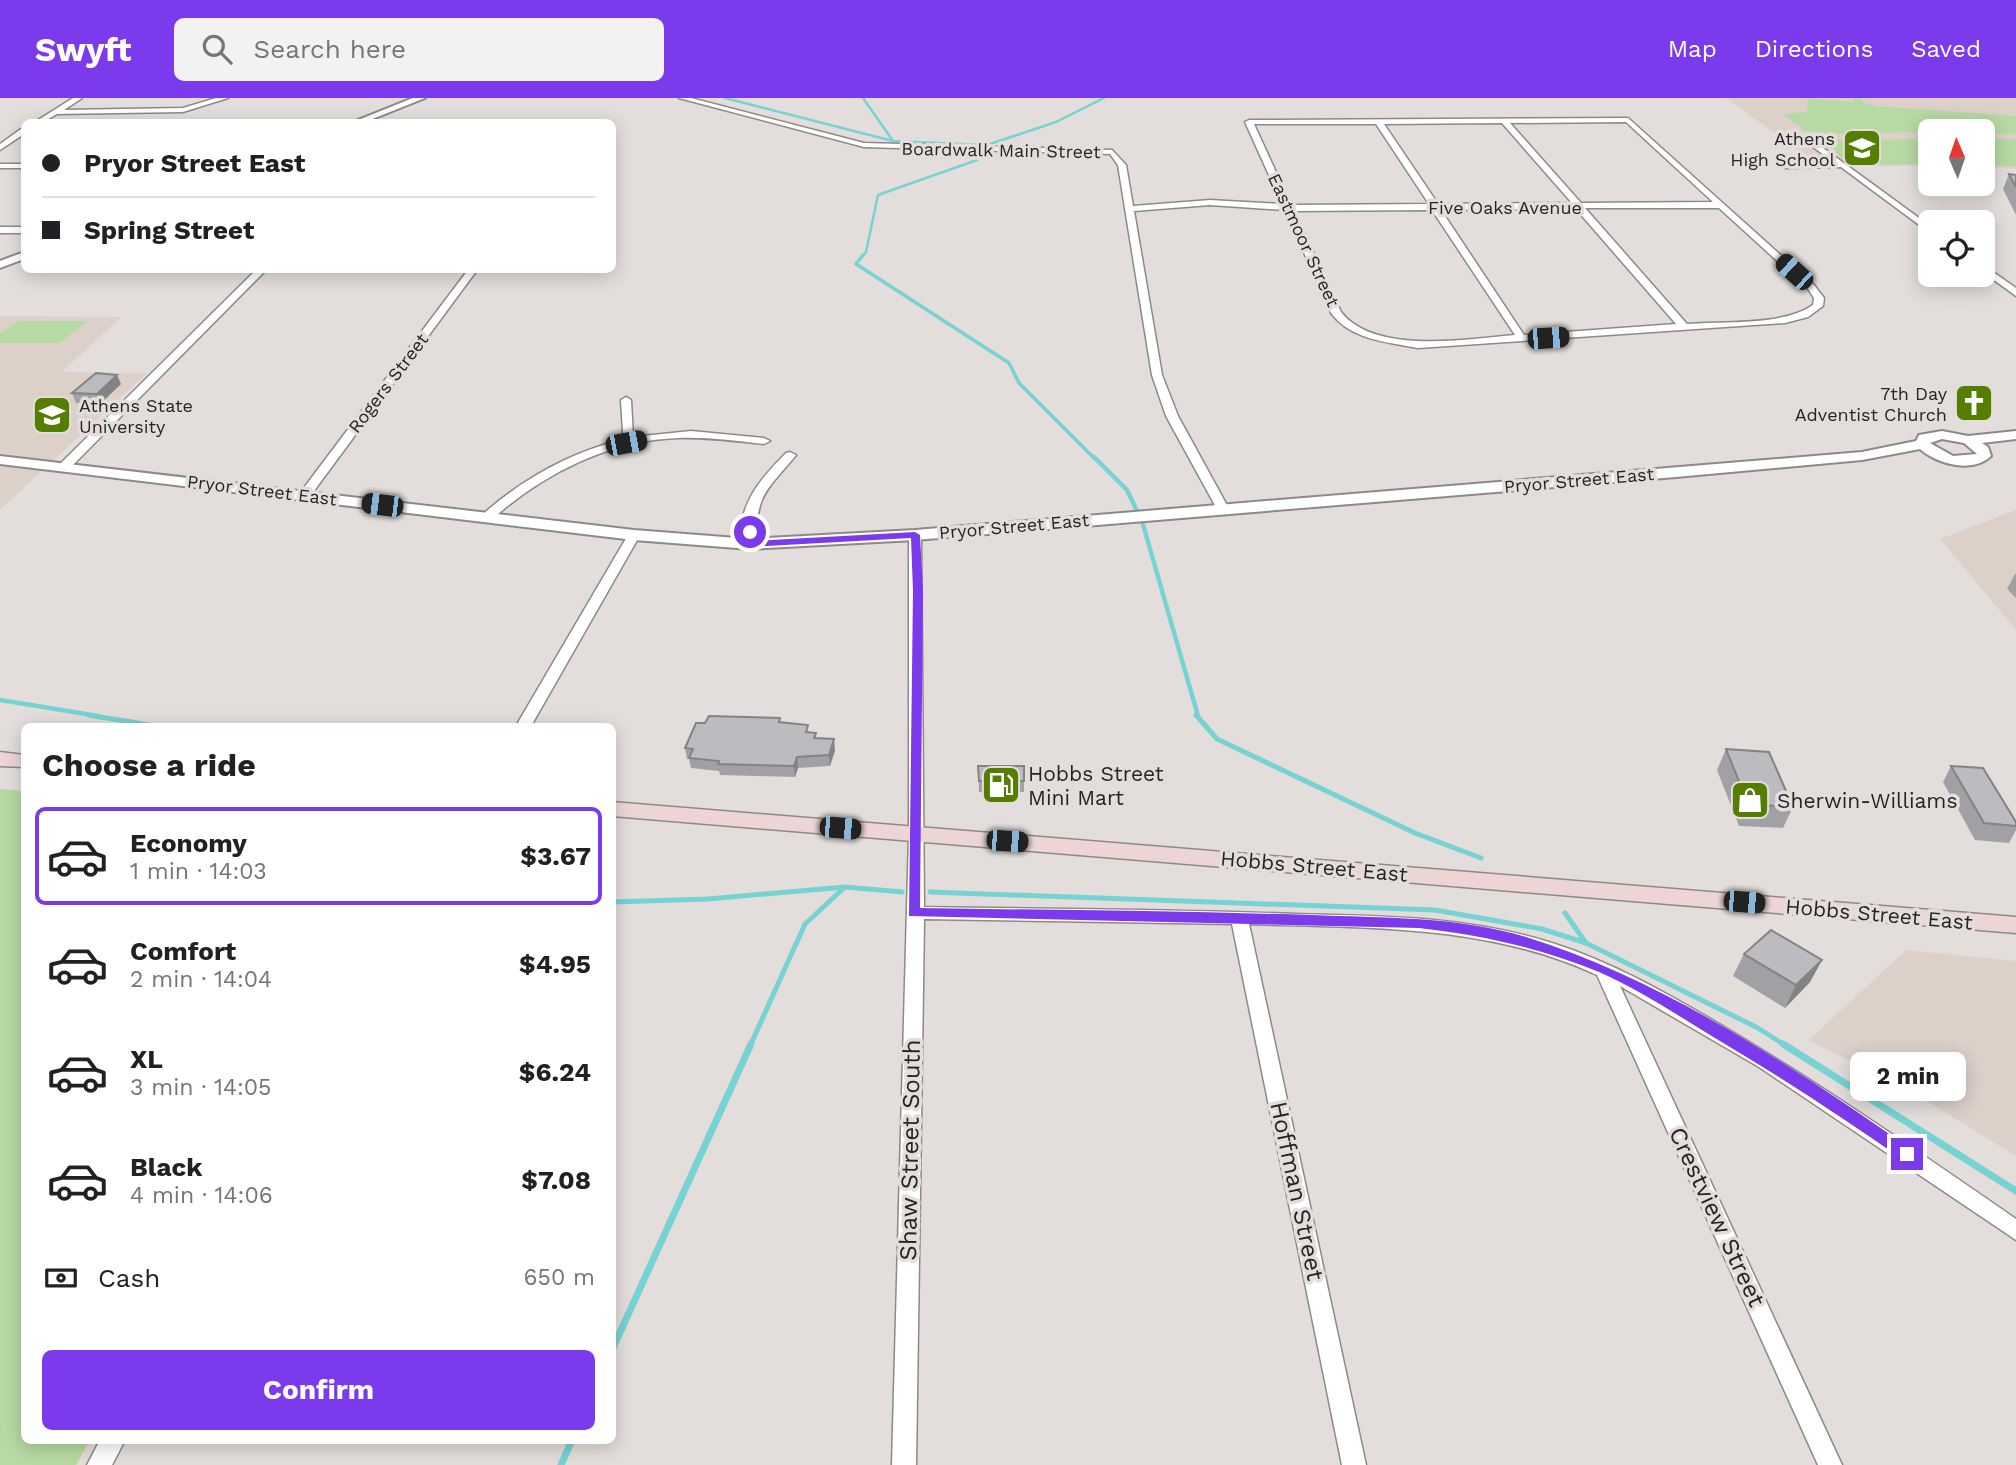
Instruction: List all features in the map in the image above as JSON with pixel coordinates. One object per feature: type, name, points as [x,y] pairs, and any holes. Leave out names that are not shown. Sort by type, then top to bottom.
[{"type":"main road","points":[[0,759],[21,761]]},
{"type":"main road","name":"Hobbs Street East","points":[[616,809],[2016,925]]},
{"type":"street","points":[[44,119],[78,98]]},
{"type":"street","points":[[57,112],[160,111],[199,107],[224,98]]},
{"type":"street","points":[[366,119],[421,98]]},
{"type":"street","name":"Boardwalk Main Street","points":[[683,98],[874,146],[1112,152],[1122,165],[1157,375],[1172,416],[1223,509]]},
{"type":"street","points":[[199,107],[211,110]]},
{"type":"street","name":"Eastmoor Street","points":[[1628,120],[1811,287],[1819,298],[1818,306],[1805,315],[1785,320],[1522,340],[1418,345],[1357,330],[1344,323],[1336,313],[1249,122],[1379,122],[1628,120]]},
{"type":"street","points":[[1504,121],[1685,328]]},
{"type":"street","points":[[1379,122],[1522,340]]},
{"type":"street","points":[[0,131],[21,131]]},
{"type":"street","points":[[0,148],[21,133]]},
{"type":"street","points":[[1808,139],[1918,221]]},
{"type":"street","points":[[1788,166],[1844,165]]},
{"type":"street","points":[[0,166],[21,166]]},
{"type":"street","name":"Five Oaks Avenue","points":[[1129,209],[1168,211],[1720,205]]},
{"type":"street","points":[[0,230],[21,230]]},
{"type":"street","points":[[65,466],[258,273]]},
{"type":"street","name":"Rogers Street","points":[[304,496],[470,273]]},
{"type":"street","points":[[1995,277],[2016,293]]},
{"type":"street","points":[[626,400],[629,433],[626,443]]},
{"type":"street","points":[[487,517],[540,478],[576,460],[626,443],[666,435],[710,435],[764,441]]},
{"type":"street","name":"Pryor Street East","points":[[1862,456],[1923,444],[1924,438],[1935,435],[1968,440]]},
{"type":"street","points":[[1968,440],[2016,435]]},
{"type":"street","points":[[1968,440],[1980,446],[1985,453],[2016,442]]},
{"type":"street","points":[[1923,444],[1933,453],[1950,459]]},
{"type":"street","name":"Pryor Street East","points":[[0,460],[634,536],[750,544],[915,535],[1862,456],[1921,455],[1977,460],[1985,453]]},
{"type":"street","points":[[750,544],[749,511],[754,495],[790,455]]},
{"type":"street","name":"Shaw Street South","points":[[904,1465],[917,834],[915,535]]},
{"type":"street","points":[[525,723],[634,536]]},
{"type":"street","points":[[914,913],[1239,917],[1419,924],[1471,929],[1522,940],[1604,969],[1648,991],[1825,1097],[2016,1231]]},
{"type":"street","name":"Hoffman Street","points":[[1239,917],[1354,1465]]},
{"type":"street","name":"Crestview Street","points":[[1604,969],[1830,1465]]},
{"type":"street","points":[[99,1465],[111,1444]]},
{"type":"shaded area","name":"Athens High School","points":[[1727,98],[2016,98],[2016,169],[1995,167],[1995,119],[1918,119],[1918,165],[1820,167]]},
{"type":"shaded area","name":"Athens State University","points":[[0,316],[121,317],[62,372],[147,373],[0,510]]},
{"type":"shaded area","points":[[2016,510],[2016,630],[1940,539]]},
{"type":"shaded area","points":[[1906,950],[2016,961],[2016,1156],[1925,1100],[1809,1040]]},
{"type":"green space","points":[[1808,98],[1854,102],[1853,98],[1861,98],[1862,102],[1875,106],[2016,116],[2016,134],[1995,134],[1995,119],[1918,119],[1918,132],[1820,134],[1804,130],[1784,115],[1807,111]]},
{"type":"green space","points":[[1918,139],[1918,164],[1852,165],[1823,143],[1831,140]]},
{"type":"green space","points":[[1995,139],[2016,139],[2016,167],[1995,165]]},
{"type":"green space","points":[[18,321],[87,321],[60,343],[0,343],[0,334]]},
{"type":"green space","points":[[0,789],[21,791],[21,1444],[88,1444],[76,1465],[0,1465]]},
{"type":"building","points":[[2009,174],[2016,175],[2016,187]]},
{"type":"building","points":[[96,373],[117,375],[97,394],[72,393]]},
{"type":"building","points":[[709,716],[780,718],[779,722],[808,725],[806,732],[816,733],[814,738],[834,739],[829,755],[797,757],[794,766],[718,764],[719,761],[689,758],[693,749],[685,748],[696,723],[705,723]]},
{"type":"building","points":[[1726,749],[1769,752],[1793,807],[1748,804]]},
{"type":"building","points":[[978,766],[1024,766],[1024,781],[979,781]]},
{"type":"building","points":[[1951,766],[1983,768],[2016,826],[1984,823]]},
{"type":"building","points":[[1771,930],[1822,960],[1796,985],[1744,954]]},
{"type":"waterway","points":[[725,98],[893,141]]},
{"type":"waterway","points":[[863,98],[893,141]]},
{"type":"waterway","points":[[981,147],[1056,122],[1104,98]]},
{"type":"waterway","points":[[893,141],[983,145]]},
{"type":"waterway","points":[[862,257],[866,252],[878,195],[977,160],[979,152]]},
{"type":"waterway","points":[[863,255],[856,264],[1009,363],[1019,383],[1095,459]]},
{"type":"waterway","points":[[1094,457],[1127,490],[1137,511]]},
{"type":"waterway","points":[[1142,521],[1198,716]]},
{"type":"waterway","points":[[0,700],[98,716]]},
{"type":"waterway","points":[[88,715],[137,723]]},
{"type":"waterway","points":[[1196,715],[1217,739],[1415,833],[1481,858]]},
{"type":"waterway","points":[[616,902],[708,899],[845,887]]},
{"type":"waterway","points":[[750,1046],[805,924],[845,887]]},
{"type":"waterway","points":[[845,887],[902,892]]},
{"type":"waterway","points":[[930,892],[1435,910],[1542,929],[1586,943]]},
{"type":"waterway","points":[[1565,913],[1586,943]]},
{"type":"waterway","points":[[1586,943],[1758,1028],[1786,1046]]},
{"type":"waterway","points":[[616,1341],[751,1044]]},
{"type":"waterway","points":[[1783,1044],[2016,1191]]},
{"type":"waterway","points":[[561,1465],[570,1444]]},
{"type":"place","name":"Athens High School","points":[[1862,148]]},
{"type":"place","name":"7th Day Adventist Church","points":[[1974,403]]},
{"type":"place","name":"Athens State University","points":[[52,415]]},
{"type":"place","name":"Hobbs Street Mini Mart","points":[[1001,785]]},
{"type":"place","name":"Sherwin-Williams","points":[[1750,800]]},
{"type":"route","points":[[750,532],[750,544],[915,535],[918,591],[914,913],[1239,917],[1419,924],[1471,929],[1522,940],[1604,969],[1648,991],[1825,1097],[1907,1154]]}]
